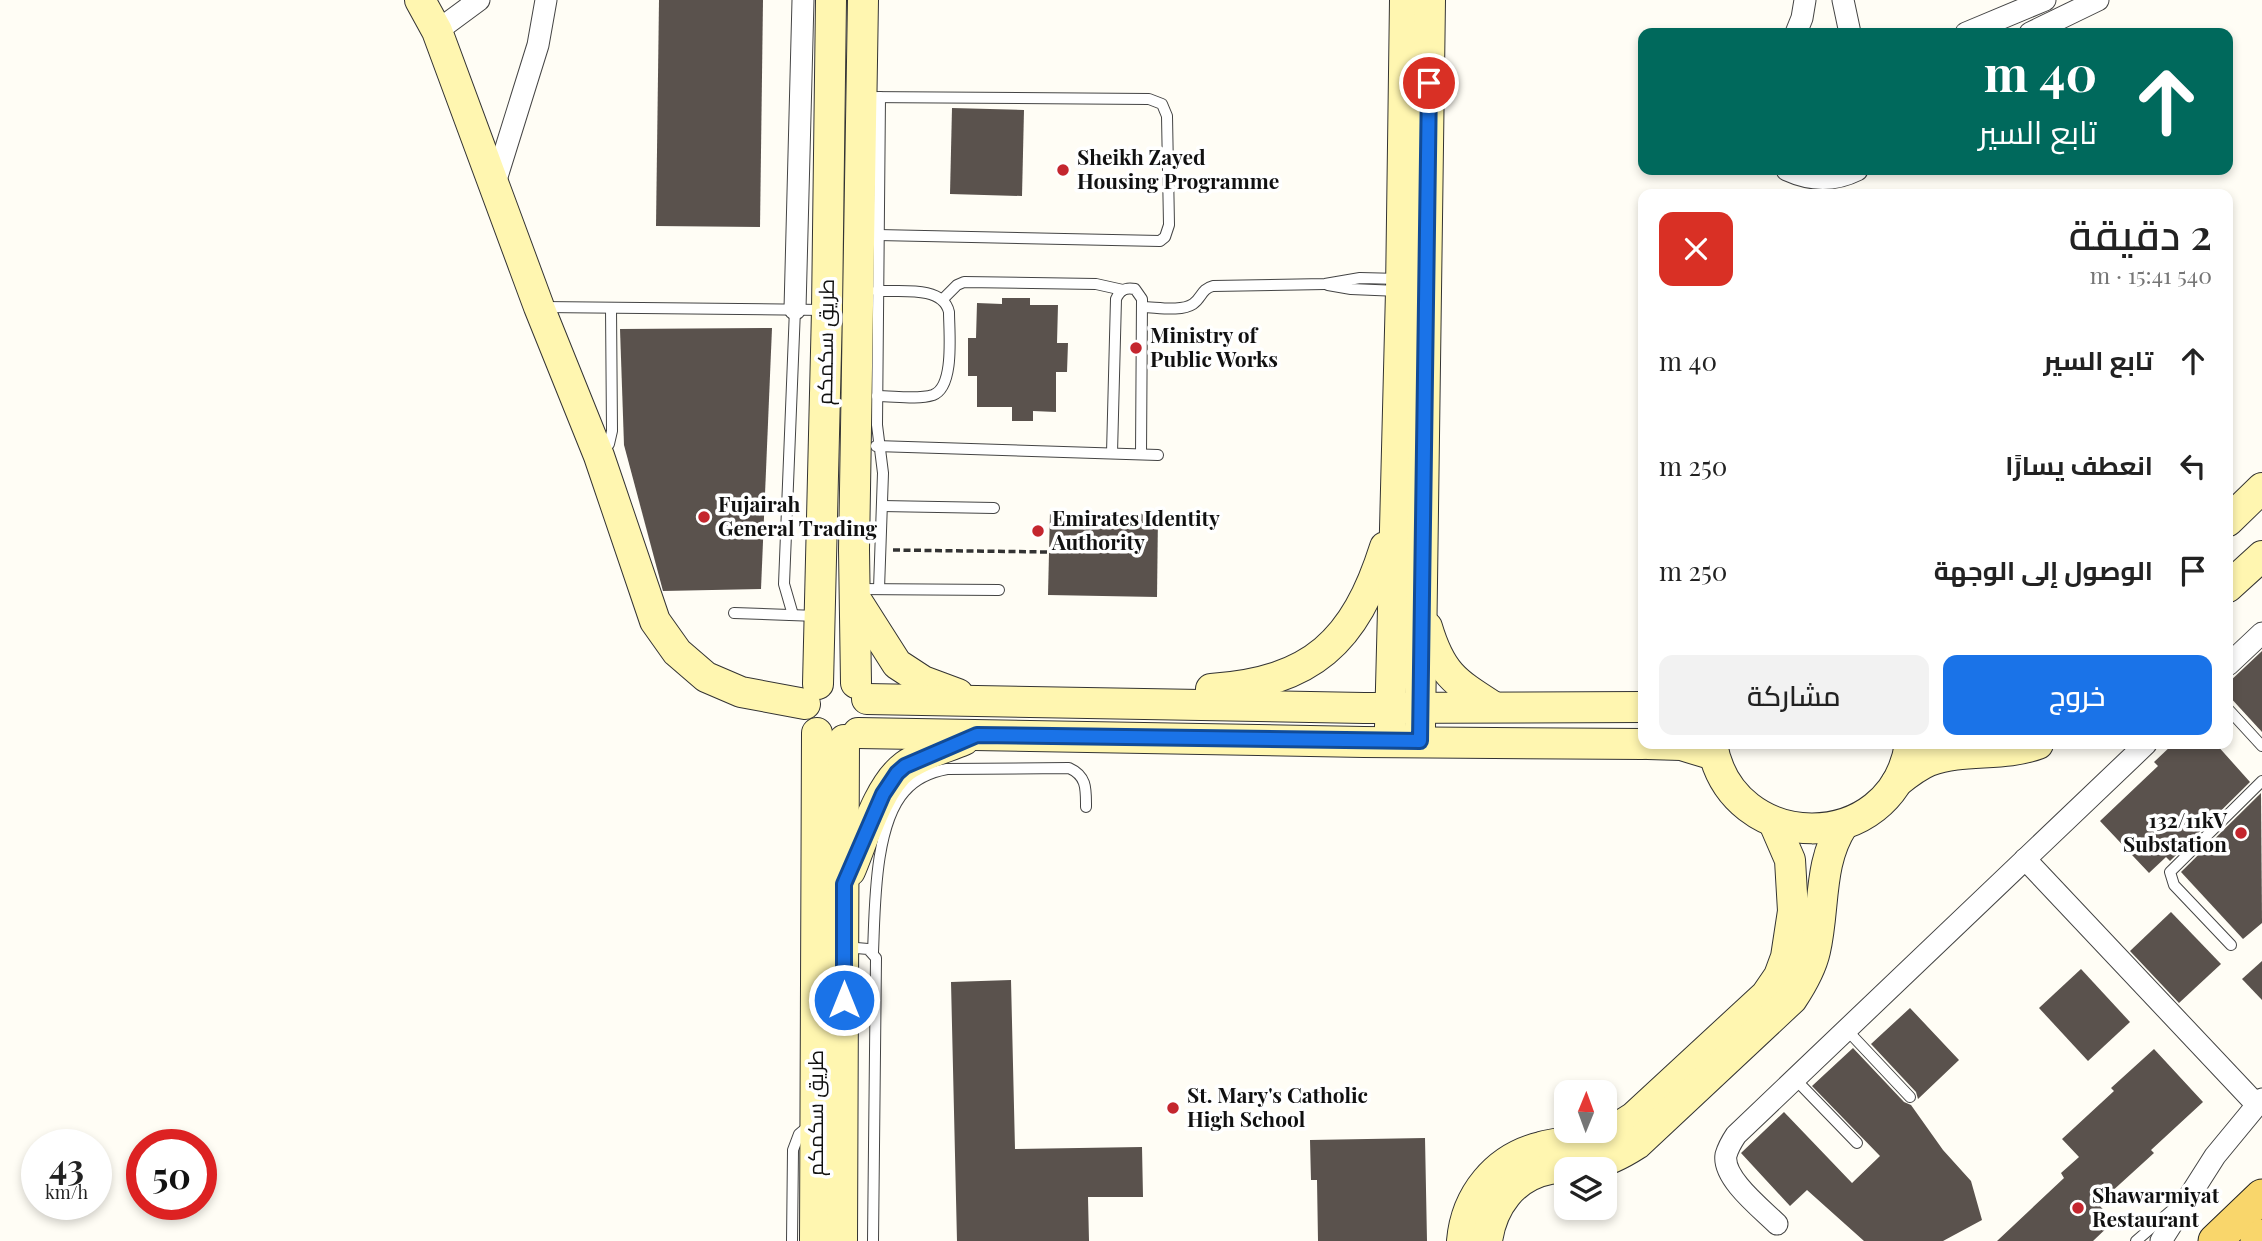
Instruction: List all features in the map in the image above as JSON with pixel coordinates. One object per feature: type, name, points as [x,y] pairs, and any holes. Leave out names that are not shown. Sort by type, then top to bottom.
[{"type":"main road","points":[[2215,1241],[2262,1196]]},
{"type":"main road","points":[[2257,1241],[2262,1236]]},
{"type":"street","points":[[420,0],[437,31],[539,307],[599,456],[654,621],[670,645],[691,666],[723,686],[741,692],[812,694]]},
{"type":"street","points":[[437,31],[479,0]]},
{"type":"street","points":[[495,183],[538,45],[547,0]]},
{"type":"street","points":[[795,309],[803,0]]},
{"type":"street","name":"طريق سكمكم","points":[[812,694],[806,616],[827,310],[831,0]]},
{"type":"street","name":"طريق سكمكم","points":[[861,691],[868,446],[870,97],[863,0]]},
{"type":"street","points":[[1389,741],[1401,285],[1405,0]]},
{"type":"street","points":[[1420,741],[1430,0]]},
{"type":"street","points":[[1798,28],[1805,0]]},
{"type":"street","points":[[1843,0],[1849,28]]},
{"type":"street","points":[[1978,28],[2045,0]]},
{"type":"street","points":[[2039,28],[2098,0]]},
{"type":"street","points":[[1799,175],[1817,179],[1833,179],[1845,175]]},
{"type":"street","points":[[2233,516],[2262,488]]},
{"type":"street","points":[[1163,705],[1188,692],[1248,686],[1277,678],[1301,667],[1328,648],[1353,621],[1371,590],[1395,513]]},
{"type":"street","points":[[2233,582],[2262,556]]},
{"type":"street","points":[[862,591],[897,664],[923,681],[978,702]]},
{"type":"street","points":[[1422,610],[1432,643],[1444,668],[1461,686],[1494,707]]},
{"type":"street","points":[[2233,661],[2262,633]]},
{"type":"street","points":[[1638,707],[1390,708],[978,702],[861,691],[841,677],[832,677],[812,694],[807,720],[840,735],[1638,744]]},
{"type":"street","points":[[840,735],[867,719],[869,712],[861,691]]},
{"type":"street","name":"طريق سكمكم","points":[[840,735],[844,884],[842,1241]]},
{"type":"street","name":"طريق سكمكم","points":[[816,1241],[817,1120],[840,735]]},
{"type":"street","points":[[844,884],[883,794],[897,773],[914,761],[977,735]]},
{"type":"street","points":[[1713,749],[1726,783],[1747,807],[1774,823],[1808,830],[1843,825],[1873,808],[1897,782],[1922,765],[1939,758],[2020,749]]},
{"type":"street","points":[[1897,782],[1909,749]]},
{"type":"street","points":[[1777,1224],[1738,1185],[1728,1170],[1726,1157],[1736,1135],[2141,749]]},
{"type":"street","points":[[1462,1241],[1473,1199],[1500,1165],[1514,1156],[1541,1146],[1583,1140],[1620,1126],[1634,1117],[1766,995],[1779,976],[1786,957],[1793,911],[1790,860],[1774,823]]},
{"type":"street","points":[[1487,1241],[1494,1211],[1512,1188],[1537,1172],[1596,1164],[1637,1144],[1792,999],[1803,984],[1815,950],[1829,850],[1843,825]]},
{"type":"street","points":[[2025,859],[2259,1102],[2215,1156],[2161,1241]]},
{"type":"lane","points":[[878,235],[1153,242],[1165,237],[1169,225],[1166,109],[1156,100],[870,97],[878,235],[877,396],[868,446],[883,465],[880,550],[862,591],[999,590]]},
{"type":"lane","points":[[1143,307],[1185,307],[1194,303],[1205,289],[1213,286],[1325,284],[1360,278],[1401,285]]},
{"type":"lane","points":[[943,299],[957,285],[973,282],[1096,284],[1135,289],[1140,293],[1143,307],[1141,454]]},
{"type":"lane","points":[[1112,453],[1115,304],[1123,289]]},
{"type":"lane","points":[[877,291],[937,295],[943,299],[949,312],[948,374],[945,385],[931,395],[877,396]]},
{"type":"lane","points":[[539,307],[827,310]]},
{"type":"lane","points":[[599,456],[609,444],[612,431],[611,308]]},
{"type":"lane","points":[[795,309],[784,584],[806,616]]},
{"type":"lane","points":[[868,446],[1158,455]]},
{"type":"lane","points":[[882,506],[994,508]]},
{"type":"lane","points":[[734,613],[806,616]]},
{"type":"lane","points":[[2233,714],[2262,746]]},
{"type":"lane","points":[[873,1241],[876,964],[873,952],[876,875],[880,853],[898,799],[914,782],[947,769],[1069,768],[1079,774],[1085,783],[1086,807]]},
{"type":"lane","points":[[2231,945],[2174,885],[2170,873],[2262,781]]},
{"type":"lane","points":[[844,947],[868,948],[873,952]]},
{"type":"lane","points":[[1846,1029],[1910,1097]]},
{"type":"lane","points":[[1795,1079],[1857,1143]]},
{"type":"lane","points":[[792,1241],[793,1150],[799,1134],[817,1120]]},
{"type":"lane","points":[[2136,1241],[2189,1196]]},
{"type":"path","points":[[880,550],[1049,552]]},
{"type":"building","points":[[659,0],[763,0],[760,227],[656,226]]},
{"type":"building","points":[[952,108],[1024,110],[1022,196],[950,194]]},
{"type":"building","points":[[1002,298],[1030,298],[1030,305],[1058,305],[1057,343],[1068,343],[1067,372],[1056,372],[1056,412],[1033,411],[1033,421],[1012,421],[1012,407],[977,407],[977,376],[968,376],[968,338],[976,338],[977,303],[1002,304]]},
{"type":"building","name":"Fujairah General Trading","points":[[772,328],[761,589],[663,591],[624,445],[620,329]]},
{"type":"building","points":[[1050,512],[1158,514],[1157,597],[1048,595]]},
{"type":"building","points":[[2262,651],[2262,732],[2233,700],[2233,678]]},
{"type":"building","points":[[2168,749],[2220,749],[2250,782],[2170,861],[2166,857],[2149,873],[2100,821],[2158,766],[2154,762]]},
{"type":"building","name":"132/11kV Substation","points":[[2261,793],[2262,923],[2243,939],[2181,872]]},
{"type":"building","points":[[2171,912],[2221,964],[2179,1003],[2130,951]]},
{"type":"building","points":[[2262,961],[2262,1000],[2242,979]]},
{"type":"building","points":[[2081,969],[2130,1022],[2088,1061],[2039,1008]]},
{"type":"building","points":[[1011,980],[1015,1149],[1142,1147],[1143,1197],[1088,1197],[1089,1241],[957,1241],[951,982]]},
{"type":"building","points":[[1910,1008],[1959,1060],[1918,1099],[1916,1092],[1871,1044]]},
{"type":"building","points":[[1853,1048],[1904,1102],[1911,1105],[1943,1150],[1971,1181],[1982,1220],[1943,1241],[1864,1241],[1807,1190],[1790,1206],[1741,1153],[1784,1112],[1852,1183],[1880,1156],[1812,1086]]},
{"type":"building","points":[[2154,1049],[2203,1102],[2151,1150],[2154,1153],[2098,1204],[2114,1221],[2093,1241],[1997,1241],[2064,1178],[2061,1173],[2079,1157],[2062,1139],[2114,1091],[2111,1088]]},
{"type":"building","points":[[1425,1138],[1427,1241],[1318,1241],[1317,1180],[1311,1180],[1310,1140]]},
{"type":"place","name":"Sheikh Zayed Housing Programme","points":[[1063,170]]},
{"type":"place","name":"Ministry of Public Works","points":[[1136,348]]},
{"type":"place","name":"Fujairah General Trading","points":[[704,517]]},
{"type":"place","name":"Emirates Identity Authority","points":[[1038,531]]},
{"type":"place","name":"132/11kV Substation","points":[[2241,833]]},
{"type":"place","name":"St. Mary's Catholic High School","points":[[1173,1108]]},
{"type":"place","name":"Shawarmiyat Restaurant","points":[[2078,1208]]},
{"type":"route","points":[[844,1000],[844,884],[883,794],[897,773],[914,761],[977,735],[1420,741],[1429,83]]}]
